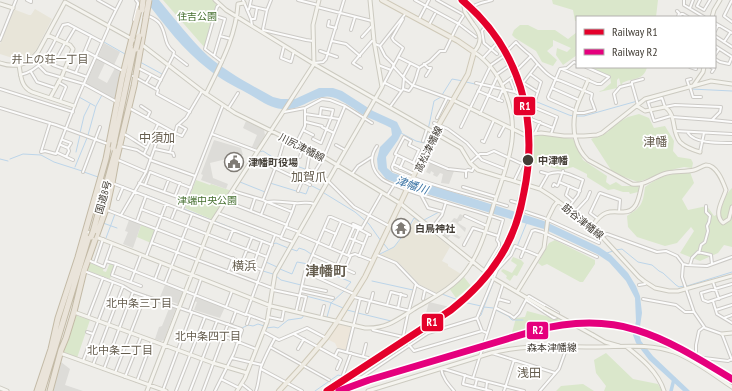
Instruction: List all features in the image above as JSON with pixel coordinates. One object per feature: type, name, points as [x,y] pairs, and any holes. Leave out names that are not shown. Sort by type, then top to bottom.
[{"type":"highway","name":"国道8号","points":[[44,391],[120,132],[136,37],[148,0]]},
{"type":"highway","name":"国道8号","points":[[141,1],[144,14]]},
{"type":"highway","points":[[91,232],[106,209],[117,160],[115,145],[115,118],[124,73],[136,37],[134,29],[144,14]]},
{"type":"highway","points":[[120,132],[137,67],[144,30],[144,14]]},
{"type":"highway","points":[[120,132],[116,124],[124,73]]},
{"type":"highway","points":[[120,132],[128,108],[134,78]]},
{"type":"highway","points":[[91,232],[106,159],[115,145]]},
{"type":"highway","points":[[91,232],[106,196],[117,160]]},
{"type":"highway","name":"国道8号","points":[[44,391],[80,282],[91,232]]},
{"type":"highway","points":[[50,391],[55,367],[84,271],[83,258]]},
{"type":"highway","points":[[37,391],[47,365],[56,326],[71,280],[83,258]]},
{"type":"highway","points":[[51,349],[78,265],[83,258]]},
{"type":"highway","points":[[60,351],[73,312],[80,282]]},
{"type":"main road","points":[[383,0],[452,37],[474,52]]},
{"type":"main road","name":"高松津幡線","points":[[279,391],[326,338],[355,296],[383,243],[434,133],[436,124],[453,100],[469,71],[474,52]]},
{"type":"street","points":[[0,40],[16,0]]},
{"type":"street","points":[[27,0],[31,2],[32,0]]},
{"type":"street","points":[[0,63],[10,66],[19,65],[27,62],[35,56],[65,1],[61,0]]},
{"type":"street","points":[[98,0],[116,10]]},
{"type":"street","points":[[58,153],[74,106],[121,0]]},
{"type":"street","points":[[136,0],[141,1]]},
{"type":"street","points":[[216,0],[219,5],[205,50],[222,63]]},
{"type":"street","points":[[247,10],[250,6],[251,0]]},
{"type":"street","points":[[271,0],[262,31],[313,41]]},
{"type":"street","points":[[298,0],[372,21]]},
{"type":"street","points":[[147,391],[212,222],[314,64],[313,25],[319,0]]},
{"type":"street","points":[[314,64],[325,60],[328,54],[344,0]]},
{"type":"street","points":[[370,0],[374,43],[382,87]]},
{"type":"street","points":[[414,0],[459,24],[476,37]]},
{"type":"street","points":[[418,20],[430,0]]},
{"type":"street","points":[[437,0],[464,15]]},
{"type":"street","points":[[459,0],[485,27],[496,43],[483,58]]},
{"type":"street","points":[[91,232],[103,240],[270,306],[353,326],[379,328],[392,323],[453,284],[465,273],[473,262],[491,216],[508,157],[513,129],[512,113],[502,85],[497,76],[483,58],[474,52],[479,46],[481,38],[465,12],[464,0]]},
{"type":"street","points":[[385,84],[409,91],[414,85],[419,68],[440,51],[445,51],[464,15],[469,9],[473,6],[492,0]]},
{"type":"street","points":[[684,0],[684,5],[702,16]]},
{"type":"street","points":[[690,8],[693,0]]},
{"type":"street","points":[[700,0],[697,6],[704,10],[709,0]]},
{"type":"street","points":[[712,16],[720,0]]},
{"type":"street","points":[[732,0],[724,16],[732,22]]},
{"type":"street","name":"川尻津幡線","points":[[65,1],[109,26],[136,37],[141,44],[202,92],[228,109],[324,157],[401,204],[494,279],[526,299],[605,342],[623,347]]},
{"type":"street","points":[[141,1],[144,14],[156,19],[160,23],[168,48],[187,65]]},
{"type":"street","points":[[134,29],[134,23],[141,1]]},
{"type":"street","points":[[0,2],[13,8]]},
{"type":"street","points":[[206,94],[222,63],[231,39],[238,17],[238,4],[243,2],[251,19],[252,26]]},
{"type":"street","name":"莇谷津幡線","points":[[219,5],[314,64],[462,148],[470,163],[474,167],[540,190],[558,201],[603,236],[639,277],[646,282],[662,290],[678,291],[732,276]]},
{"type":"street","points":[[250,6],[267,10]]},
{"type":"street","points":[[251,19],[255,19],[257,8]]},
{"type":"street","points":[[678,11],[679,16]]},
{"type":"street","points":[[221,379],[238,390],[242,384],[267,322],[275,274],[336,165],[385,84],[403,48],[394,41],[392,37],[406,13]]},
{"type":"street","points":[[429,25],[435,14]]},
{"type":"street","points":[[213,56],[225,19],[215,16]]},
{"type":"street","points":[[351,30],[355,17]]},
{"type":"street","points":[[380,46],[384,39],[403,19]]},
{"type":"street","points":[[329,21],[328,26],[336,28]]},
{"type":"street","points":[[20,75],[31,72],[46,58],[63,25],[68,24],[102,42]]},
{"type":"street","points":[[362,37],[372,25]]},
{"type":"street","points":[[716,28],[718,25],[731,33],[724,42]]},
{"type":"street","points":[[485,27],[482,31],[484,43],[497,54]]},
{"type":"street","points":[[53,65],[75,28]]},
{"type":"street","points":[[47,35],[66,43],[73,49],[61,78],[50,98]]},
{"type":"street","points":[[76,72],[92,36]]},
{"type":"street","points":[[220,36],[231,39]]},
{"type":"street","points":[[716,37],[732,47]]},
{"type":"street","points":[[332,41],[346,44],[360,56]]},
{"type":"street","points":[[362,68],[353,63],[372,41],[380,46],[385,56],[403,77],[414,85],[453,100],[527,135],[597,135],[602,133],[637,104],[650,97],[711,81],[732,84]]},
{"type":"street","points":[[538,92],[523,83],[506,50],[516,42],[531,56],[537,65],[555,80],[592,94],[591,99],[594,110],[584,114],[577,113],[575,115],[548,97],[555,80],[560,69],[568,68],[574,62],[576,63]]},
{"type":"street","points":[[284,46],[281,58],[291,62],[294,51]]},
{"type":"street","points":[[716,47],[732,57],[729,64],[716,60]]},
{"type":"street","points":[[716,54],[719,49]]},
{"type":"street","points":[[85,51],[124,73]]},
{"type":"street","points":[[320,52],[337,57]]},
{"type":"street","points":[[174,54],[156,89],[158,90],[157,94],[190,112]]},
{"type":"street","points":[[461,127],[490,66],[504,56],[514,76],[502,85]]},
{"type":"street","points":[[516,71],[531,56]]},
{"type":"street","points":[[398,57],[419,68]]},
{"type":"street","points":[[46,58],[53,65],[87,76]]},
{"type":"street","points":[[390,107],[402,90],[403,77],[410,64]]},
{"type":"street","points":[[424,64],[428,68],[431,68],[426,76]]},
{"type":"street","points":[[19,65],[21,81],[26,89],[74,106]]},
{"type":"street","points":[[378,65],[391,70]]},
{"type":"street","points":[[523,83],[537,65]]},
{"type":"street","points":[[39,66],[46,73],[84,84],[118,103]]},
{"type":"street","points":[[480,114],[497,76],[509,66]]},
{"type":"street","points":[[137,67],[161,80]]},
{"type":"street","points":[[562,69],[597,84],[601,84],[609,77],[588,68]]},
{"type":"street","points":[[691,87],[703,72],[704,68]]},
{"type":"street","points":[[712,68],[714,69],[712,72]]},
{"type":"street","points":[[31,72],[37,82],[55,88]]},
{"type":"street","points":[[530,74],[541,82],[531,114],[531,119],[553,128]]},
{"type":"street","points":[[146,83],[151,75]]},
{"type":"street","points":[[134,78],[156,89]]},
{"type":"street","points":[[510,79],[515,92]]},
{"type":"street","points":[[616,102],[614,94],[620,87],[643,79]]},
{"type":"street","points":[[692,79],[687,80],[691,87],[693,97],[701,97]]},
{"type":"street","points":[[588,80],[575,115],[574,136],[584,157],[632,184],[642,184],[667,173],[695,170],[704,165],[709,165],[719,176],[726,190],[720,206],[719,218],[723,223],[727,222],[729,219],[732,207]]},
{"type":"street","points":[[58,82],[66,87],[60,101]]},
{"type":"street","points":[[476,83],[515,92],[519,95]]},
{"type":"street","points":[[632,84],[637,104],[645,111],[675,105],[721,107],[720,112],[712,120]]},
{"type":"street","points":[[552,88],[580,101]]},
{"type":"street","points":[[0,89],[72,112]]},
{"type":"street","points":[[498,100],[502,91],[504,90]]},
{"type":"street","points":[[478,91],[502,101]]},
{"type":"street","points":[[170,152],[178,125],[186,118],[202,92]]},
{"type":"street","points":[[228,109],[238,93]]},
{"type":"street","points":[[437,118],[447,98]]},
{"type":"street","points":[[704,133],[700,152],[684,145],[679,141],[672,116],[669,109],[665,107],[662,98],[648,102],[654,121],[672,116],[732,122]]},
{"type":"street","points":[[283,112],[305,108],[322,99],[330,100],[345,106],[372,124]]},
{"type":"street","points":[[182,210],[223,105]]},
{"type":"street","points":[[141,106],[150,112],[147,118]]},
{"type":"street","points":[[314,173],[324,157],[345,106]]},
{"type":"street","points":[[0,108],[144,154],[150,159],[195,176]]},
{"type":"street","points":[[128,108],[183,136],[186,129],[178,125]]},
{"type":"street","points":[[296,144],[306,122],[305,108]]},
{"type":"street","points":[[533,108],[557,117],[550,134]]},
{"type":"street","points":[[313,139],[321,143],[331,118],[332,110],[320,110],[320,116]]},
{"type":"street","points":[[306,114],[340,119]]},
{"type":"street","points":[[482,141],[484,142],[494,120]]},
{"type":"street","points":[[306,122],[322,126],[334,133]]},
{"type":"street","points":[[535,134],[540,122]]},
{"type":"street","points":[[50,123],[41,152],[45,151],[56,154],[58,153],[73,160]]},
{"type":"street","points":[[144,154],[158,124]]},
{"type":"street","points":[[436,124],[448,129],[467,143],[482,160],[505,169]]},
{"type":"street","points":[[499,136],[505,125]]},
{"type":"street","points":[[83,172],[100,127]]},
{"type":"street","points":[[423,141],[428,129]]},
{"type":"street","points":[[303,130],[312,135]]},
{"type":"street","points":[[675,131],[732,134]]},
{"type":"street","points":[[120,132],[136,140],[139,144],[146,148]]},
{"type":"street","points":[[688,132],[690,136],[703,141],[732,143]]},
{"type":"street","points":[[212,134],[257,151]]},
{"type":"street","points":[[514,181],[527,154],[527,135]]},
{"type":"street","points":[[413,163],[419,150],[409,145],[411,141],[404,137],[395,154],[397,156],[392,168],[393,170],[414,177]]},
{"type":"street","points":[[261,215],[285,138]]},
{"type":"street","points":[[62,140],[71,143],[66,157]]},
{"type":"street","points":[[121,215],[146,172],[155,149],[156,143],[150,140]]},
{"type":"street","points":[[61,145],[68,148]]},
{"type":"street","points":[[336,145],[345,150]]},
{"type":"street","points":[[377,146],[372,157],[373,167],[378,175],[387,182],[421,195],[503,220],[497,240],[499,246],[484,270]]},
{"type":"street","points":[[300,157],[303,147]]},
{"type":"street","points":[[155,149],[170,152],[174,156]]},
{"type":"street","points":[[298,191],[301,180],[307,169],[310,151]]},
{"type":"street","points":[[470,163],[480,154],[487,154],[494,151],[522,164]]},
{"type":"street","points":[[397,156],[419,166]]},
{"type":"street","points":[[352,174],[358,166],[372,157]]},
{"type":"street","points":[[253,158],[310,184]]},
{"type":"street","points":[[422,158],[448,169],[472,171],[474,167]]},
{"type":"street","points":[[400,168],[404,159]]},
{"type":"street","points":[[117,160],[146,172]]},
{"type":"street","points":[[393,164],[419,181],[507,206]]},
{"type":"street","points":[[307,169],[328,181],[354,207],[390,227]]},
{"type":"street","points":[[466,171],[466,177]]},
{"type":"street","points":[[553,186],[554,184],[557,186],[563,171]]},
{"type":"street","points":[[541,172],[548,174],[563,171],[583,180],[580,191],[568,208]]},
{"type":"street","points":[[145,185],[150,172],[191,188]]},
{"type":"street","points":[[540,190],[548,174]]},
{"type":"street","points":[[164,192],[169,179]]},
{"type":"street","points":[[559,182],[580,191]]},
{"type":"street","points":[[112,183],[272,244]]},
{"type":"street","points":[[139,183],[186,200]]},
{"type":"street","points":[[175,196],[180,183]]},
{"type":"street","points":[[512,201],[518,203],[524,184]]},
{"type":"street","points":[[592,226],[606,213],[628,212],[633,209],[638,202],[642,184]]},
{"type":"street","points":[[387,196],[394,185]]},
{"type":"street","points":[[569,186],[566,195],[573,200]]},
{"type":"street","points":[[118,199],[123,187]]},
{"type":"street","points":[[463,187],[496,198]]},
{"type":"street","points":[[233,190],[292,212]]},
{"type":"street","points":[[574,213],[587,199],[590,192]]},
{"type":"street","points":[[348,255],[359,228],[362,228],[370,216],[382,193]]},
{"type":"street","points":[[598,219],[590,213],[600,193],[618,198],[620,200],[620,212]]},
{"type":"street","points":[[421,195],[428,208],[443,212]]},
{"type":"street","points":[[137,221],[146,196]]},
{"type":"street","points":[[250,211],[255,198]]},
{"type":"street","points":[[225,201],[261,215],[348,255],[354,254],[374,261]]},
{"type":"street","points":[[265,201],[295,203],[306,202],[314,205]]},
{"type":"street","points":[[517,292],[544,248],[548,220],[554,206],[558,201]]},
{"type":"street","points":[[431,228],[443,212],[446,202]]},
{"type":"street","points":[[281,238],[295,203]]},
{"type":"street","points":[[146,257],[166,204]]},
{"type":"street","points":[[699,253],[701,245],[705,242],[708,231],[707,226],[710,222],[710,216],[706,212],[706,206]]},
{"type":"street","points":[[172,218],[176,208]]},
{"type":"street","points":[[106,209],[262,270]]},
{"type":"street","points":[[142,209],[267,257]]},
{"type":"street","points":[[526,212],[600,243]]},
{"type":"street","points":[[218,213],[293,242]]},
{"type":"street","points":[[165,283],[192,214]]},
{"type":"street","points":[[465,216],[487,226]]},
{"type":"street","points":[[296,312],[306,272],[329,217],[353,225],[369,234],[359,256]]},
{"type":"street","points":[[330,247],[341,222]]},
{"type":"street","points":[[337,265],[353,225]]},
{"type":"street","points":[[464,245],[473,228],[498,236]]},
{"type":"street","points":[[324,229],[336,234]]},
{"type":"street","points":[[228,242],[233,230]]},
{"type":"street","points":[[521,256],[533,230],[546,234],[596,257]]},
{"type":"street","points":[[603,236],[607,234],[657,252],[666,251],[677,256],[684,264],[701,266],[732,258]]},
{"type":"street","points":[[246,315],[275,235]]},
{"type":"street","points":[[242,262],[252,237]]},
{"type":"street","points":[[349,238],[364,244]]},
{"type":"street","points":[[95,263],[103,240]]},
{"type":"street","points":[[253,266],[262,241]]},
{"type":"street","points":[[83,258],[104,267],[112,243]]},
{"type":"street","points":[[152,243],[273,289],[306,297],[302,313]]},
{"type":"street","points":[[482,331],[478,319],[497,270],[516,247],[539,256]]},
{"type":"street","points":[[690,265],[696,252],[710,255],[712,264]]},
{"type":"street","points":[[131,282],[141,254]]},
{"type":"street","points":[[313,255],[354,273]]},
{"type":"street","points":[[345,269],[351,255]]},
{"type":"street","points":[[377,255],[396,263],[416,284],[436,295]]},
{"type":"street","points":[[228,272],[233,258]]},
{"type":"street","points":[[106,261],[267,322]]},
{"type":"street","points":[[155,279],[161,263]]},
{"type":"street","points":[[116,264],[112,275],[141,286]]},
{"type":"street","points":[[684,264],[682,277],[694,312],[704,327],[722,334],[732,333]]},
{"type":"street","points":[[84,271],[144,296],[242,330],[232,358],[215,391]]},
{"type":"street","points":[[306,272],[360,299],[409,312]]},
{"type":"street","points":[[88,317],[103,278]]},
{"type":"street","points":[[190,310],[201,279]]},
{"type":"street","points":[[82,361],[112,282]]},
{"type":"street","points":[[638,285],[645,284],[646,282]]},
{"type":"street","points":[[713,282],[719,299]]},
{"type":"street","points":[[372,328],[373,330],[403,337],[416,284]]},
{"type":"street","points":[[473,378],[503,284]]},
{"type":"street","points":[[732,284],[701,294],[703,300],[708,302],[732,294]]},
{"type":"street","points":[[93,365],[123,286]]},
{"type":"street","points":[[302,286],[326,291]]},
{"type":"street","points":[[422,298],[425,290]]},
{"type":"street","points":[[226,307],[232,291]]},
{"type":"street","points":[[301,291],[333,298]]},
{"type":"street","points":[[104,369],[134,292]]},
{"type":"street","points":[[387,305],[391,292],[406,296]]},
{"type":"street","points":[[367,312],[373,293]]},
{"type":"street","points":[[398,308],[401,294]]},
{"type":"street","points":[[115,373],[144,296]]},
{"type":"street","points":[[496,308],[514,318],[519,313],[526,299],[529,296],[558,313],[557,317],[552,317],[526,299]]},
{"type":"street","points":[[347,352],[360,299]]},
{"type":"street","points":[[498,299],[509,302]]},
{"type":"street","points":[[644,299],[676,305],[685,312],[694,312]]},
{"type":"street","points":[[713,301],[717,314],[732,323]]},
{"type":"street","points":[[716,310],[732,305]]},
{"type":"street","points":[[321,318],[324,306]]},
{"type":"street","points":[[268,317],[282,320],[284,309]]},
{"type":"street","points":[[232,322],[236,310]]},
{"type":"street","points":[[73,312],[190,355],[247,373]]},
{"type":"street","points":[[60,351],[82,361],[164,391],[192,312]]},
{"type":"street","points":[[724,318],[732,315]]},
{"type":"street","points":[[247,324],[250,316]]},
{"type":"street","points":[[176,391],[205,317]]},
{"type":"street","points":[[356,378],[362,377],[428,333],[478,319]]},
{"type":"street","points":[[190,391],[217,321]]},
{"type":"street","points":[[203,391],[228,324]]},
{"type":"street","points":[[704,327],[699,330],[696,355],[704,358],[732,360],[722,334]]},
{"type":"street","points":[[264,332],[279,340],[307,328],[326,338]]},
{"type":"street","points":[[409,346],[414,350],[482,331],[487,333]]},
{"type":"street","points":[[86,332],[93,334]]},
{"type":"street","points":[[294,334],[340,359],[341,360],[337,369]]},
{"type":"street","points":[[223,336],[256,349]]},
{"type":"street","points":[[126,376],[141,337]]},
{"type":"street","points":[[256,391],[259,384],[258,379],[262,366],[275,338]]},
{"type":"street","points":[[298,349],[304,339]]},
{"type":"street","points":[[137,381],[152,341]]},
{"type":"street","points":[[363,356],[366,344]]},
{"type":"street","name":"森本津幡線","points":[[368,391],[480,356],[507,349],[526,347],[650,347],[663,349],[681,355],[732,387]]},
{"type":"street","points":[[540,391],[559,369],[567,347]]},
{"type":"street","points":[[627,347],[651,368],[660,380],[664,391]]},
{"type":"street","points":[[270,348],[329,380]]},
{"type":"street","points":[[335,356],[338,350],[368,358]]},
{"type":"street","points":[[343,375],[350,353]]},
{"type":"street","points":[[491,353],[555,373]]},
{"type":"street","points":[[232,358],[262,366]]},
{"type":"street","points":[[504,391],[514,360]]},
{"type":"street","points":[[441,368],[487,382],[524,391]]},
{"type":"street","points":[[441,368],[447,384],[454,391]]},
{"type":"street","points":[[261,369],[300,391]]},
{"type":"street","points":[[465,375],[463,384],[491,391]]},
{"type":"street","points":[[475,388],[477,379]]},
{"type":"street","points":[[486,390],[487,382]]},
{"type":"street","points":[[242,384],[252,391]]},
{"type":"street","points":[[0,388],[7,391]]},
{"type":"shaded area","points":[[13,9],[31,15],[35,9],[52,19],[36,50],[29,58],[22,61],[0,54],[0,44]]},
{"type":"shaded area","points":[[104,43],[120,52],[114,65],[98,57]]},
{"type":"shaded area","points":[[97,58],[105,63],[98,78],[107,83],[115,68],[120,70],[121,73],[116,98],[113,99],[86,84]]},
{"type":"shaded area","points":[[246,121],[264,130],[265,135],[257,149],[252,147],[257,135],[243,128]]},
{"type":"shaded area","points":[[214,140],[241,148],[243,155],[210,163],[213,178],[228,184],[226,189],[201,180],[203,175],[201,174]]},
{"type":"shaded area","points":[[430,163],[444,169],[454,171],[449,184],[441,183],[443,174],[440,173],[437,177],[433,175],[434,173],[431,171],[430,174],[426,172]]},
{"type":"shaded area","points":[[460,214],[464,216],[458,223],[466,228],[465,232],[455,222],[449,229],[460,237],[462,235],[459,239],[451,235],[447,239],[441,234],[454,218],[457,219]]},
{"type":"shaded area","points":[[415,219],[450,247],[442,261],[461,274],[452,283],[436,293],[420,285],[398,262],[384,258],[380,255],[394,247],[405,235]]},
{"type":"shaded area","points":[[129,220],[141,225],[133,248],[123,244],[128,232],[125,231]]},
{"type":"shaded area","points":[[165,285],[183,292],[178,304],[160,297]]},
{"type":"shaded area","points":[[196,296],[225,307],[220,318],[194,310],[197,302],[194,301]]},
{"type":"shaded area","points":[[429,302],[450,307],[431,320],[432,315],[426,313]]},
{"type":"shaded area","points":[[170,306],[176,308],[164,340],[161,341],[155,339],[159,327],[162,326]]},
{"type":"shaded area","points":[[339,324],[352,327],[346,351],[338,349],[335,343],[327,339]]},
{"type":"shaded area","points":[[61,362],[70,369],[65,385],[83,391],[53,391]]},
{"type":"green space","name":"住吉公園","points":[[163,0],[213,0],[217,6],[205,48]]},
{"type":"green space","points":[[552,0],[658,0],[656,16],[576,16],[576,21],[573,10],[553,4]]},
{"type":"green space","points":[[520,25],[528,25],[538,30],[555,30],[568,39],[576,33],[576,56],[563,65],[556,55],[557,48],[567,52],[571,48],[553,40],[553,46],[547,51],[557,60],[553,66],[542,62],[536,51],[512,35],[514,30]]},
{"type":"green space","points":[[592,68],[647,68],[643,75],[622,83],[623,86],[621,86],[619,78],[617,80],[617,88],[599,92],[611,83],[610,76]]},
{"type":"green space","points":[[639,114],[649,118],[654,128],[665,126],[674,141],[673,151],[678,157],[691,159],[693,163],[692,168],[684,167],[675,169],[638,182],[613,173],[591,139],[608,132],[612,126],[628,117]]},
{"type":"green space","points":[[544,135],[573,139],[583,160],[607,176],[606,182],[610,185],[616,182],[622,186],[638,186],[638,192],[630,194],[629,192],[614,189],[608,190],[587,177],[587,174],[573,167],[562,170],[530,162],[530,141],[534,139],[534,136]]},
{"type":"green space","points":[[690,172],[694,183],[682,199],[688,210],[707,206],[714,216],[720,213],[726,196],[732,188],[732,247],[724,245],[718,253],[700,261],[680,253],[694,231],[691,227],[677,243],[665,246],[637,237],[628,227],[627,216],[636,210],[641,204],[645,187],[666,176]]},
{"type":"green space","name":"津端中央公園","points":[[196,180],[232,191],[213,220],[185,208]]},
{"type":"green space","points":[[141,225],[156,230],[151,243],[137,237]]},
{"type":"green space","points":[[555,240],[595,260],[595,264],[583,282],[580,282],[547,264],[542,266],[538,263],[549,243]]},
{"type":"green space","points":[[513,257],[524,263],[517,276],[514,275],[510,281],[501,271],[503,269],[512,273],[517,265],[511,261]]},
{"type":"green space","points":[[90,263],[104,267],[103,271],[106,272],[110,263],[114,264],[110,279],[88,271]]},
{"type":"green space","points":[[464,277],[471,286],[456,298],[449,288]]},
{"type":"green space","points":[[527,311],[568,323],[511,336],[516,318],[525,317]]},
{"type":"green space","points":[[76,316],[90,320],[77,358],[63,353]]},
{"type":"green space","points":[[606,353],[633,379],[658,384],[662,391],[604,391],[606,386],[596,373],[594,360]]},
{"type":"green space","points":[[583,384],[594,391],[556,391],[561,386]]},
{"type":"water","name":"津幡川","points":[[145,0],[159,0],[189,36],[215,62],[273,97],[281,99],[295,99],[319,88],[333,88],[342,91],[373,111],[397,122],[402,132],[386,157],[387,168],[393,173],[544,221],[599,247],[611,255],[628,273],[640,296],[642,313],[639,333],[641,341],[653,356],[690,391],[683,391],[649,360],[636,343],[633,335],[636,321],[635,298],[626,281],[609,262],[597,254],[544,229],[417,191],[386,179],[378,169],[377,159],[380,147],[392,135],[391,128],[369,118],[340,100],[334,98],[318,98],[298,107],[288,109],[273,107],[264,103],[222,79],[199,62],[174,36]]},
{"type":"waterway","points":[[84,31],[92,35]]},
{"type":"waterway","points":[[104,42],[125,54]]},
{"type":"waterway","points":[[140,62],[162,74]]},
{"type":"waterway","points":[[442,95],[452,79],[463,81]]},
{"type":"waterway","points":[[466,82],[475,84]]},
{"type":"waterway","points":[[691,89],[732,91]]},
{"type":"waterway","points":[[88,135],[96,106],[102,95]]},
{"type":"waterway","points":[[520,95],[573,116]]},
{"type":"waterway","points":[[79,97],[95,106]]},
{"type":"waterway","points":[[401,133],[416,141],[424,143],[434,101],[441,97]]},
{"type":"waterway","points":[[576,116],[584,116],[641,100]]},
{"type":"waterway","points":[[80,133],[84,116],[90,104]]},
{"type":"waterway","points":[[76,152],[80,135]]},
{"type":"waterway","points":[[75,167],[87,138]]},
{"type":"waterway","points":[[259,152],[263,151],[274,158],[305,169]]},
{"type":"waterway","points":[[10,159],[23,154],[41,155],[54,162],[82,171]]},
{"type":"waterway","points":[[0,159],[8,161]]},
{"type":"waterway","points":[[255,160],[263,163]]},
{"type":"waterway","points":[[84,172],[98,177]]},
{"type":"waterway","points":[[270,183],[306,194],[314,174]]},
{"type":"waterway","points":[[240,182],[265,192]]},
{"type":"waterway","points":[[310,185],[320,190]]},
{"type":"waterway","points":[[127,188],[134,190]]},
{"type":"waterway","points":[[136,191],[142,194]]},
{"type":"waterway","points":[[324,193],[355,212],[369,224],[381,241]]},
{"type":"waterway","points":[[149,196],[181,209]]},
{"type":"waterway","points":[[184,209],[211,220]]},
{"type":"waterway","points":[[424,220],[439,212]]},
{"type":"waterway","points":[[106,238],[115,214]]},
{"type":"waterway","points":[[391,230],[401,238],[414,218],[421,223]]},
{"type":"waterway","points":[[214,221],[227,226]]},
{"type":"waterway","points":[[497,272],[516,249],[527,222]]},
{"type":"waterway","points":[[103,223],[117,228]]},
{"type":"waterway","points":[[232,228],[236,230]]},
{"type":"waterway","points":[[247,234],[288,248]]},
{"type":"waterway","points":[[380,254],[394,247],[401,238]]},
{"type":"waterway","points":[[384,244],[388,249]]},
{"type":"waterway","points":[[291,249],[297,251],[299,248],[311,254]]},
{"type":"waterway","points":[[616,250],[622,249],[638,262],[652,265],[679,287],[684,286]]},
{"type":"waterway","points":[[607,253],[613,251]]},
{"type":"waterway","points":[[267,260],[266,262],[277,267]]},
{"type":"waterway","points":[[280,269],[292,274],[297,262],[308,264]]},
{"type":"waterway","points":[[398,263],[412,278]]},
{"type":"waterway","points":[[310,265],[351,282],[345,289]]},
{"type":"waterway","points":[[263,271],[273,274]]},
{"type":"waterway","points":[[687,286],[732,272]]},
{"type":"waterway","points":[[276,276],[281,280],[301,285]]},
{"type":"waterway","points":[[372,281],[413,290]]},
{"type":"waterway","points":[[478,318],[481,315],[493,283]]},
{"type":"waterway","points":[[259,284],[271,289]]},
{"type":"waterway","points":[[274,289],[281,291]]},
{"type":"waterway","points":[[327,317],[331,303],[344,291]]},
{"type":"waterway","points":[[442,294],[458,300]]},
{"type":"waterway","points":[[306,296],[329,302],[343,308]]},
{"type":"waterway","points":[[463,302],[481,306]]},
{"type":"waterway","points":[[484,307],[493,308]]},
{"type":"waterway","points":[[183,308],[195,312]]},
{"type":"waterway","points":[[347,310],[355,312]]},
{"type":"waterway","points":[[496,310],[508,316],[512,320],[523,320]]},
{"type":"waterway","points":[[358,313],[391,321]]},
{"type":"waterway","points":[[266,328],[278,328],[288,320],[302,318],[304,315]]},
{"type":"waterway","points":[[209,317],[242,328],[248,325],[253,326],[258,324],[264,326]]},
{"type":"waterway","points":[[315,391],[338,375],[353,379],[361,378]]},
{"type":"waterway","points":[[671,391],[674,379]]},
{"type":"railway","points":[[339,391],[369,380],[534,331],[564,325],[591,323],[615,325],[639,331],[661,339],[732,379]]},
{"type":"rail line","name":"R1","points":[[327,391],[451,310],[465,298],[478,286],[495,265],[509,242],[515,226],[522,201],[528,165],[529,138],[526,112],[520,87],[511,63],[498,40],[482,19],[462,0]]},
{"type":"rail line","name":"R2","points":[[339,391],[369,380],[534,331],[564,325],[591,323],[615,325],[639,331],[661,339],[732,379]]},
{"type":"place","name":"中津幡","points":[[528,160]]},
{"type":"place","name":"津幡町役場","points":[[234,162]]},
{"type":"place","name":"白鳥神社","points":[[401,228]]},
{"type":"district","name":"井上の荘一丁目","points":[[50,59]]},
{"type":"district","name":"中須加","points":[[157,138]]},
{"type":"district","name":"津幡","points":[[655,142]]},
{"type":"district","name":"加賀爪","points":[[309,177]]},
{"type":"district","name":"横浜","points":[[244,266]]},
{"type":"district","name":"津幡町","points":[[326,271]]},
{"type":"district","name":"北中条三丁目","points":[[139,303]]},
{"type":"district","name":"北中条四丁目","points":[[208,336]]},
{"type":"district","name":"北中条二丁目","points":[[120,350]]},
{"type":"district","name":"浅田","points":[[529,373]]}]
